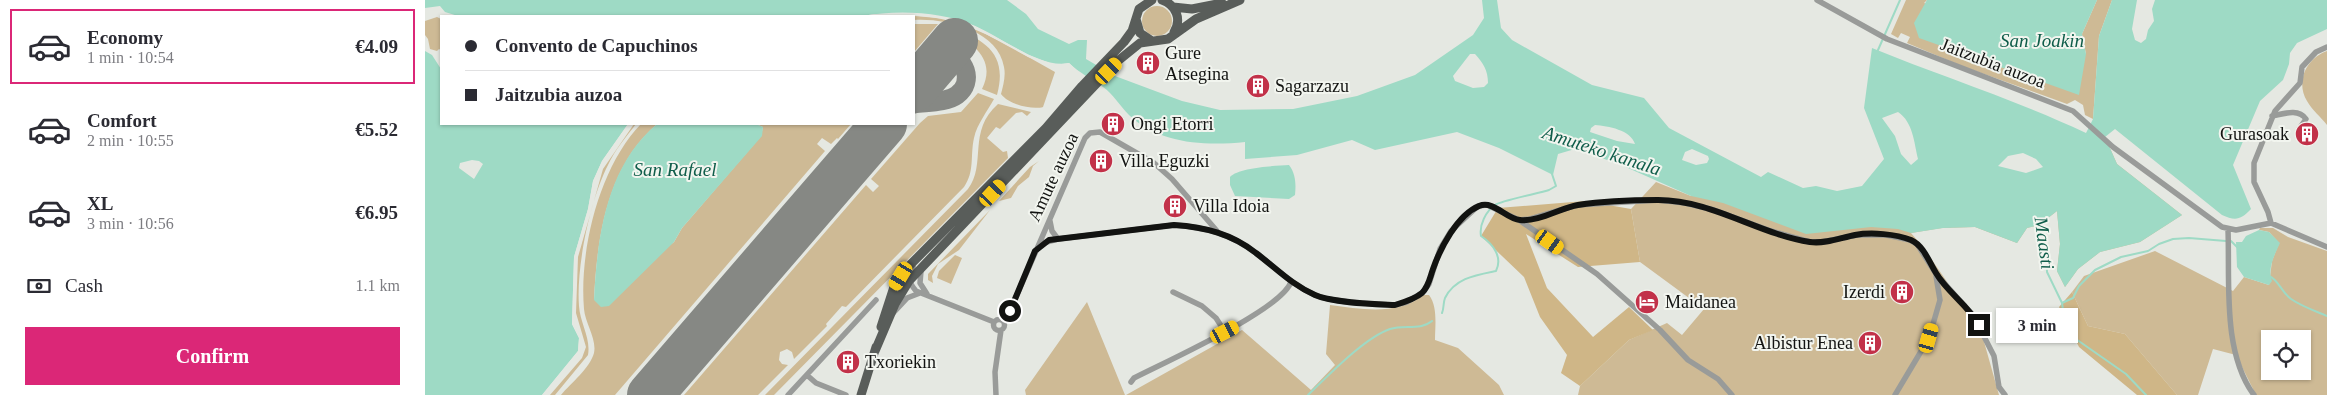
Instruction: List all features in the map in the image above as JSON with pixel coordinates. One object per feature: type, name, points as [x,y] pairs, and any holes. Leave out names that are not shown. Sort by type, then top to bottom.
[{"type":"main road","points":[[861,395],[885,311],[894,287],[908,267],[1116,57],[1128,37],[1139,9],[1152,0]]},
{"type":"main road","points":[[1162,0],[1173,7],[1192,9],[1239,0]]},
{"type":"main road","points":[[1116,57],[1135,46],[1152,41],[1162,41],[1196,19],[1239,0]]},
{"type":"main road","points":[[1173,7],[1178,20],[1173,34]]},
{"type":"main road","points":[[1136,19],[1140,33],[1152,41]]},
{"type":"main road","points":[[875,351],[891,314],[909,281],[1085,89]]},
{"type":"street","name":"Jaitzubia auzoa","points":[[1817,0],[1887,39],[2068,108],[2113,147],[2228,230]]},
{"type":"street","points":[[2271,222],[2254,182],[2254,163],[2272,116],[2300,83],[2302,66],[2315,52],[2327,47]]},
{"type":"street","points":[[2272,116],[2292,112],[2303,114],[2306,118],[2301,126]]},
{"type":"street","name":"Amute auzoa","points":[[1003,320],[1010,311],[1035,251],[1042,240],[1085,138],[1093,132],[1100,132],[1108,136],[1153,163],[1172,179],[1218,232]]},
{"type":"street","points":[[1519,220],[1530,219],[1577,205],[1658,200],[1685,203],[1714,210],[1771,231],[1810,242],[1872,235],[1910,240],[1917,244],[1936,274],[1973,315],[1994,356],[1999,387],[2005,395]]},
{"type":"street","name":"Amute auzoa","points":[[1042,240],[1174,225],[1193,226],[1218,232],[1255,252],[1291,282],[1317,296],[1336,300],[1395,305],[1407,302],[1423,292],[1429,284],[1440,249],[1451,231],[1478,206],[1487,204],[1519,220]]},
{"type":"street","points":[[1193,226],[1199,223],[1201,213]]},
{"type":"street","points":[[1519,220],[1597,274],[1660,330],[1688,360],[1718,379],[1732,395]]},
{"type":"street","points":[[1050,221],[1052,231],[1058,239]]},
{"type":"street","points":[[2255,395],[2241,376],[2234,350],[2231,322],[2228,230],[2271,222],[2327,247]]},
{"type":"street","points":[[922,253],[910,272],[909,281],[912,287],[920,293],[994,322]]},
{"type":"street","points":[[922,267],[920,282],[929,296]]},
{"type":"street","points":[[1895,395],[1929,338],[1940,300],[1936,274]]},
{"type":"street","points":[[1131,382],[1133,378],[1255,316],[1285,292],[1291,282]]},
{"type":"street","points":[[1173,292],[1202,306],[1216,318],[1225,332]]},
{"type":"street","points":[[891,314],[907,298],[920,293]]},
{"type":"street","points":[[788,395],[808,376],[877,300]]},
{"type":"street","points":[[994,322],[998,319],[1003,320],[1005,326],[1001,330],[995,372],[996,395]]},
{"type":"street","points":[[994,322],[996,329],[1001,330]]},
{"type":"street","points":[[808,376],[816,383],[846,395]]},
{"type":"shaded area","points":[[1906,0],[1927,0],[1924,3],[2086,54],[2082,34],[2097,0],[2112,0],[2099,36],[2093,119],[2085,115],[2083,105],[2075,100],[2067,104],[1962,66],[1907,43],[1910,37],[1901,33],[1898,38],[1891,34]]},
{"type":"shaded area","points":[[1157,6],[1168,10],[1172,21],[1168,32],[1157,36],[1146,32],[1142,21],[1146,10]]},
{"type":"shaded area","points":[[915,16],[945,20],[983,33],[1055,72],[1043,107],[1021,106],[1001,94],[1005,74],[1000,54],[981,35],[955,24],[915,20]]},
{"type":"shaded area","points":[[437,17],[440,18],[440,50],[437,51],[430,49],[425,35],[425,21]]},
{"type":"shaded area","points":[[915,24],[938,24],[915,51]]},
{"type":"shaded area","points":[[950,27],[974,37],[984,43],[991,51],[999,69],[1000,81],[997,95],[982,89],[986,78],[986,69],[980,53]]},
{"type":"shaded area","points":[[2327,51],[2327,125],[2309,104],[2302,86],[2305,71],[2309,65],[2320,54]]},
{"type":"shaded area","points":[[978,93],[994,99],[975,133],[970,175],[964,187],[846,307],[842,306],[826,324],[827,326],[794,359],[792,352],[787,349],[780,352],[779,360],[782,364],[788,365],[758,395],[684,395],[866,185],[873,192],[879,186],[871,179],[920,123],[928,116],[961,112]]},
{"type":"shaded area","points":[[998,104],[1031,112],[1027,116],[1022,112],[1016,113],[1000,129],[996,127],[987,138],[1003,152],[1007,151],[1008,158],[774,395],[765,395],[968,189],[976,169],[983,125],[989,114]]},
{"type":"shaded area","points":[[633,125],[635,125],[614,154],[596,192],[603,169]]},
{"type":"shaded area","points":[[640,125],[656,125],[640,141],[626,161],[608,204],[598,252],[594,300],[674,242],[682,228],[761,136],[763,127],[758,125],[850,125],[831,144],[822,138],[817,144],[825,151],[615,395],[561,395],[584,370],[594,353],[594,342],[584,309],[585,262],[589,236],[603,186],[626,142]]},
{"type":"shaded area","points":[[2105,137],[2117,164],[2182,215],[2140,242],[2100,252],[2078,269],[2065,287],[2057,271],[2060,244],[2057,211],[2039,225],[2027,228],[2017,243],[1975,227],[1942,228],[1911,233],[1923,247],[1981,331],[1999,395],[1578,395],[1580,386],[1629,340],[1667,323],[1682,335],[1704,309],[1640,262],[1631,209],[1656,182],[1691,196],[2035,190]]},
{"type":"shaded area","points":[[1039,161],[1033,166],[1029,177],[1018,186],[1011,198],[999,201],[1030,167]]},
{"type":"shaded area","points":[[1585,201],[1631,209],[1640,262],[1578,267],[1526,234],[1547,288],[1593,337],[1629,307],[1653,330],[1629,340],[1580,386],[1561,373],[1567,355],[1540,317],[1524,277],[1481,236],[1498,208]]},
{"type":"shaded area","points":[[990,210],[959,250],[938,264],[932,276],[933,283],[928,280],[928,274]]},
{"type":"shaded area","points":[[591,212],[582,253],[579,290],[579,306],[588,343],[588,355],[555,395],[550,395],[582,358],[586,347],[576,313],[578,257]]},
{"type":"shaded area","points":[[2260,228],[2273,228],[2288,237],[2327,251],[2327,395],[2256,395],[2236,355],[2213,349],[2198,395],[2177,395],[2125,334],[2088,326],[2072,292],[2084,276],[2155,251],[2233,291],[2244,277],[2269,285],[2272,261],[2279,243],[2269,232],[2259,230]]},
{"type":"shaded area","points":[[955,255],[962,258],[951,284],[937,278],[939,271]]},
{"type":"shaded area","points":[[2072,292],[2088,326],[2125,334],[2177,395],[2137,395],[2079,347],[2059,307]]},
{"type":"shaded area","points":[[1424,295],[1429,295],[1434,305],[1435,340],[1458,348],[1499,385],[1504,395],[1126,395],[1242,330],[1311,390],[1335,365],[1326,354],[1330,305],[1366,309],[1390,308],[1413,302]]},
{"type":"shaded area","points":[[1087,302],[1125,395],[1026,395],[1025,390]]},
{"type":"water","name":"Amuteko kanala","points":[[425,0],[1007,0],[1026,14],[1038,29],[1069,44],[1078,40],[1087,40],[1086,59],[1115,76],[1182,101],[1220,110],[1293,109],[1357,96],[1415,75],[1473,35],[1484,18],[1482,0],[1497,0],[1501,28],[1512,40],[1592,85],[1644,98],[1669,128],[1761,177],[1768,172],[1803,188],[1816,186],[1837,191],[1862,186],[1884,159],[1864,108],[1872,48],[2033,110],[2086,133],[2093,119],[2099,36],[2112,0],[2137,0],[2132,29],[2135,40],[2141,43],[2146,39],[2148,30],[2154,21],[2152,9],[2155,0],[2327,0],[2327,29],[2297,43],[2290,53],[2289,64],[2283,80],[2260,101],[2233,165],[2251,209],[2241,217],[2234,219],[2222,215],[2115,129],[2105,137],[2117,164],[2182,215],[2140,242],[2100,252],[2078,269],[2065,287],[2057,271],[2060,244],[2057,211],[2039,225],[2027,228],[2017,243],[1975,227],[1943,228],[1911,233],[1898,229],[1871,227],[1806,234],[1723,203],[1691,196],[1619,164],[1575,149],[1558,154],[1553,175],[1499,148],[1457,132],[1375,150],[1352,140],[1297,155],[1245,159],[1245,142],[1199,143],[1183,141],[1154,132],[1141,125],[1129,115],[1107,90],[1069,63],[1057,64],[1033,57],[986,31],[948,17],[919,13],[869,15],[455,15],[445,12],[440,6],[425,8]],"holes":[[[1470,54],[1475,54],[1485,67],[1488,83],[1484,87],[1473,88],[1455,81],[1453,76]],[[1898,112],[1907,121],[1912,133],[1918,159],[1911,165],[1901,154],[1895,136],[1882,118]],[[1595,125],[1606,126],[1624,132],[1633,139],[1635,144],[1617,141],[1590,132],[1591,128]],[[1692,149],[1708,156],[1709,159],[1707,163],[1696,165],[1682,160],[1685,152]],[[2023,153],[2036,159],[2043,167],[2026,173],[1998,166],[2008,156]]]},
{"type":"water","name":"San Joakin","points":[[1927,0],[2097,0],[2082,34],[2086,54],[2079,95],[1919,38],[1914,23]]},
{"type":"water","points":[[425,51],[432,55],[440,67],[440,125],[627,125],[602,161],[593,181],[588,209],[574,257],[572,324],[579,338],[578,351],[542,395],[425,395]],"holes":[[[472,160],[483,164],[474,179],[459,168],[460,163]]]},
{"type":"water","name":"San Rafael","points":[[656,125],[758,125],[763,127],[762,136],[682,228],[674,242],[609,306],[601,307],[594,300],[595,276],[607,205],[615,182],[626,160],[640,141]]},
{"type":"water","points":[[1289,165],[1294,176],[1295,195],[1289,199],[1235,196],[1230,185],[1230,177],[1241,171]]},
{"type":"water","points":[[2259,230],[2269,232],[2280,243],[2272,262],[2270,272],[2272,281],[2269,285],[2244,277],[2237,267],[2236,242],[2242,242],[2246,236]]},
{"type":"pier","points":[[875,14],[930,15],[955,19],[975,26],[1029,55],[1055,65],[1069,63],[1080,73],[1078,75],[1068,65],[1054,67],[1028,57],[971,26],[948,19],[915,15],[868,15]]},
{"type":"pier","points":[[627,125],[630,125],[604,163],[595,181],[591,210],[577,258],[574,324],[581,337],[580,352],[545,395],[542,395],[578,351],[579,338],[572,324],[574,257],[588,209],[593,181],[602,161]]},
{"type":"waterway","points":[[1878,50],[1900,0]]},
{"type":"waterway","points":[[1442,313],[1445,298],[1454,286],[1467,278],[1496,271],[1498,266],[1496,251],[1481,236],[1482,223],[1489,211],[1498,203],[1549,190],[1556,186],[1552,174]]},
{"type":"waterway","name":"Maasti","points":[[2039,225],[2046,248],[2047,272],[2062,303],[2065,325],[2073,337],[2126,374],[2146,395]]},
{"type":"waterway","points":[[2062,303],[2073,298],[2079,286],[2095,270],[2121,257],[2148,251],[2159,244],[2173,239],[2189,238],[2226,241]]},
{"type":"waterway","points":[[2231,241],[2237,247]]},
{"type":"waterway","points":[[2269,276],[2275,280],[2291,299],[2327,316]]},
{"type":"waterway","points":[[1308,395],[1369,340],[1390,329],[1417,327],[1432,321]]},
{"type":"taxiway","points":[[915,104],[947,100],[953,98],[962,90],[966,83],[965,70],[958,59],[945,53]]},
{"type":"runway","points":[[915,88],[955,41]]},
{"type":"runway","points":[[650,395],[883,125]]},
{"type":"place","name":"Gure Atsegina","points":[[1148,63]]},
{"type":"place","name":"Sagarzazu","points":[[1258,86]]},
{"type":"place","name":"Ongi Etorri","points":[[1113,124]]},
{"type":"place","name":"Gurasoak","points":[[2307,134]]},
{"type":"place","name":"Villa Eguzki","points":[[1101,161]]},
{"type":"place","name":"Villa Idoia","points":[[1175,206]]},
{"type":"place","name":"Izerdi","points":[[1902,292]]},
{"type":"place","name":"Maidanea","points":[[1647,302]]},
{"type":"place","name":"Albistur Enea","points":[[1870,343]]},
{"type":"place","name":"Txoriekin","points":[[848,362]]},
{"type":"route","points":[[1010,311],[1035,251],[1043,242],[1049,240],[1174,225],[1193,226],[1218,232],[1239,242],[1255,252],[1291,282],[1317,296],[1336,300],[1395,305],[1407,302],[1423,292],[1429,284],[1440,249],[1451,231],[1478,206],[1487,204],[1519,220],[1530,219],[1577,205],[1658,200],[1685,203],[1714,210],[1771,231],[1810,242],[1822,242],[1857,235],[1886,235],[1910,240],[1917,244],[1936,274],[1958,297],[1979,325]]}]
